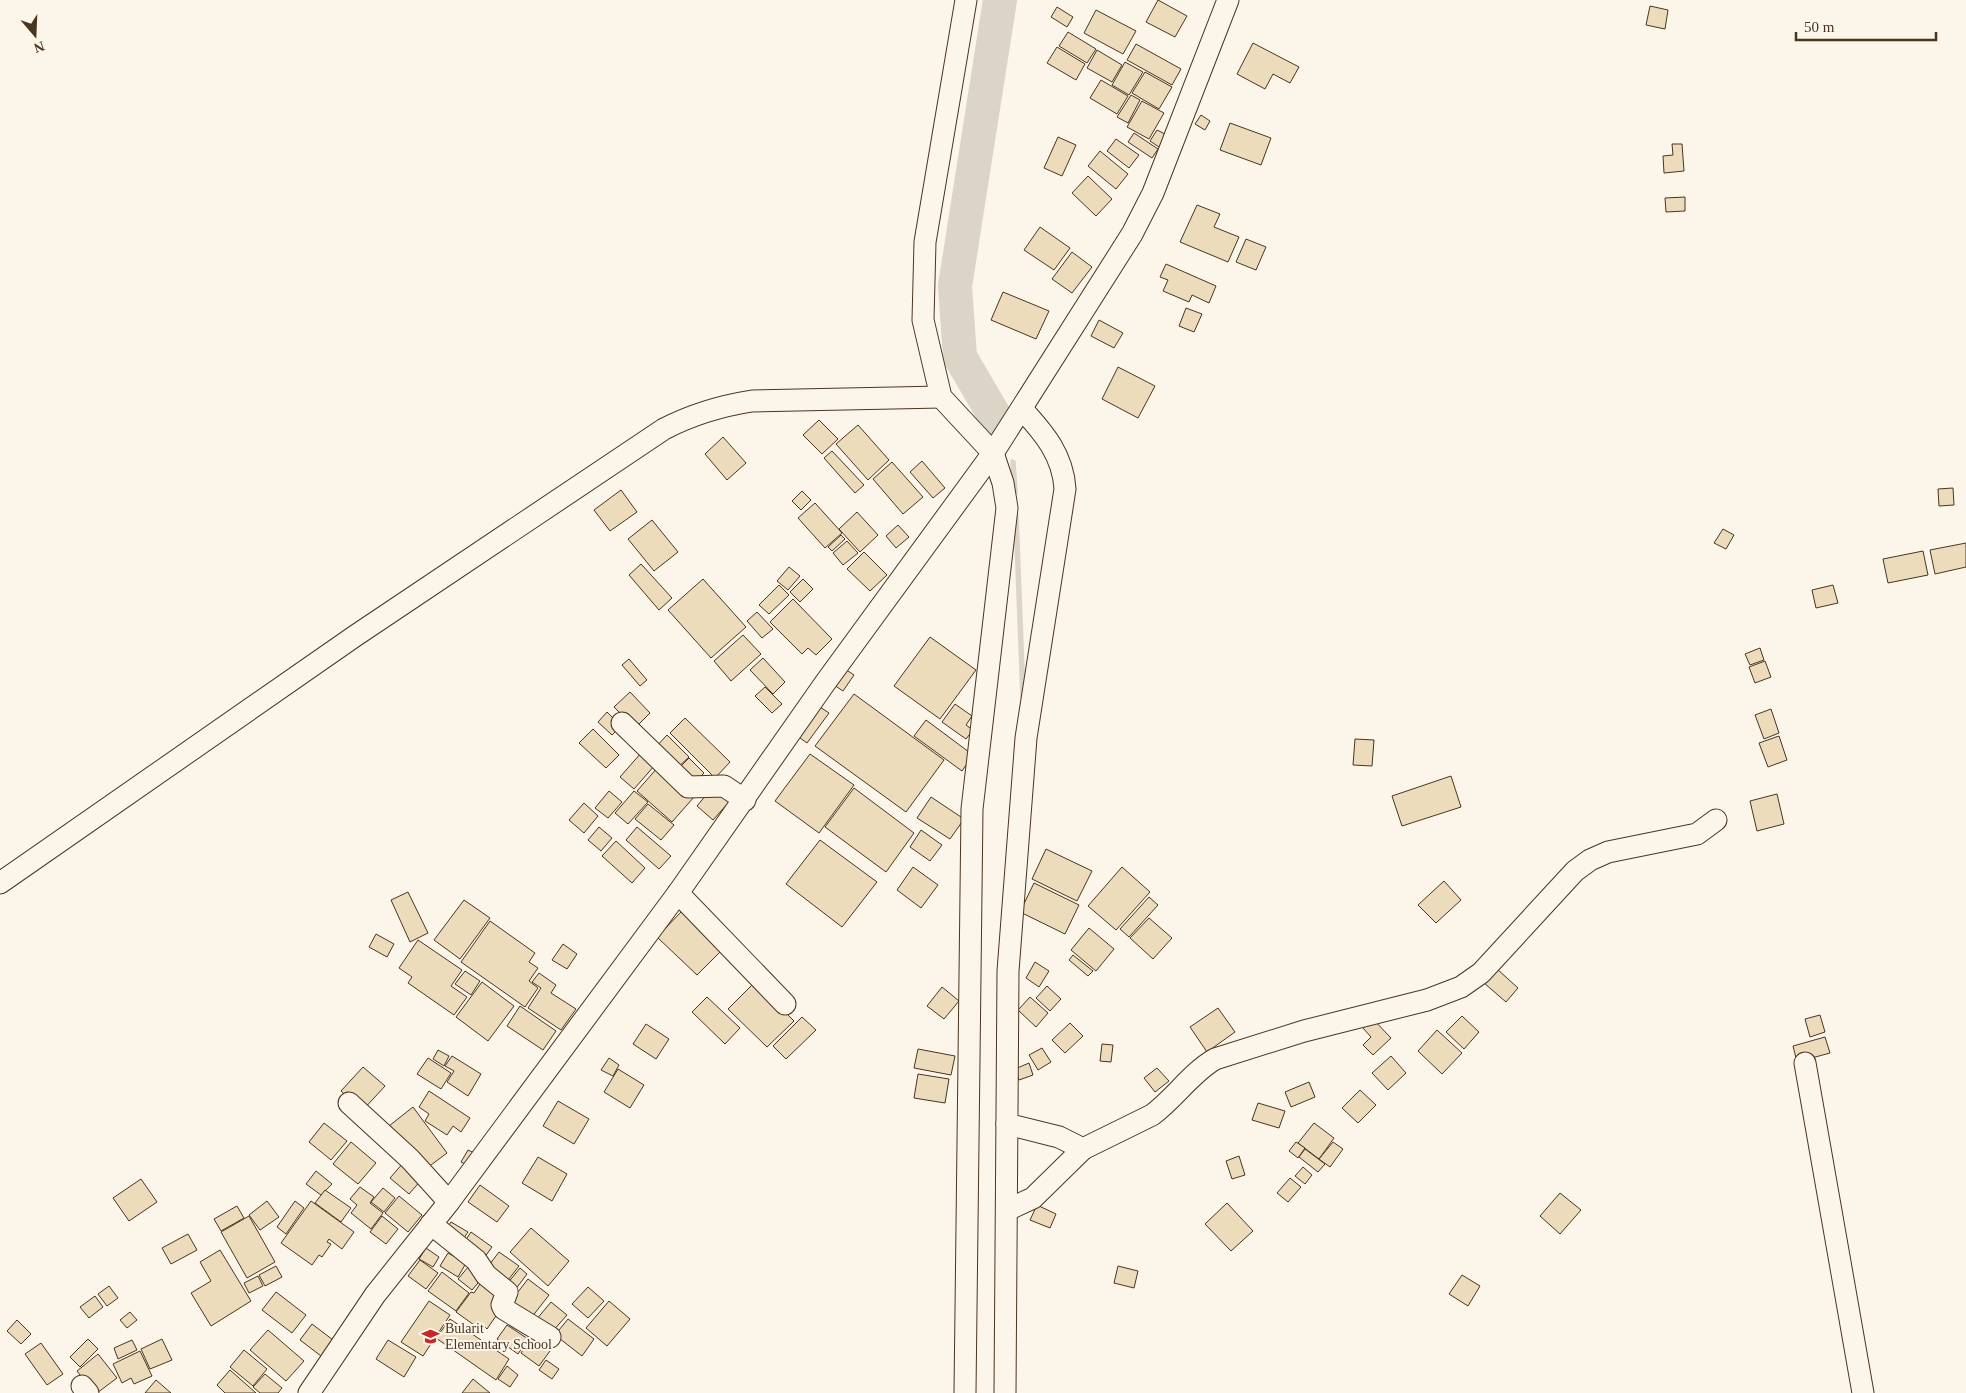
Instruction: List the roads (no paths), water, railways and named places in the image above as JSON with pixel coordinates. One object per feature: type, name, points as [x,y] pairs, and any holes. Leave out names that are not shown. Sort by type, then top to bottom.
[{"type":"street","points":[[965,1393],[972,809],[1007,508],[1003,483],[993,453],[941,397],[923,320],[923,270],[929,215],[966,0]]},
{"type":"street","points":[[309,1393],[376,1295],[449,1202],[746,800],[825,683],[993,453],[1103,283],[1145,209],[1174,141],[1228,0]]},
{"type":"street","points":[[0,883],[355,636],[641,444],[684,418],[722,406],[752,401],[941,397]]},
{"type":"street","points":[[1005,1393],[1008,971],[1026,738],[1065,489],[1064,476],[1054,448],[1022,409]]},
{"type":"street","points":[[622,723],[688,787],[724,786],[746,800]]},
{"type":"street","points":[[1007,1210],[1033,1198],[1083,1149],[1152,1115],[1172,1099],[1204,1066],[1215,1059],[1304,1031],[1427,1000],[1461,987],[1481,973],[1575,871],[1590,860],[1608,852],[1697,834],[1716,820]]},
{"type":"street","points":[[678,893],[785,1004]]},
{"type":"street","points":[[1805,1063],[1863,1393]]},
{"type":"street","points":[[349,1103],[410,1158],[449,1202]]},
{"type":"street","points":[[1007,1124],[1059,1137],[1083,1149]]},
{"type":"street","points":[[431,1224],[476,1260],[486,1274],[503,1287],[507,1292],[502,1305],[504,1309],[550,1337]]},
{"type":"waterway","points":[[997,420],[960,357],[955,286],[1000,0]]},
{"type":"waterway","points":[[1013,462],[1015,492]]},
{"type":"waterway","points":[[1016,516],[1023,697]]},
{"type":"place","name":"Bularit Elementary School","points":[[431,1336]]}]
